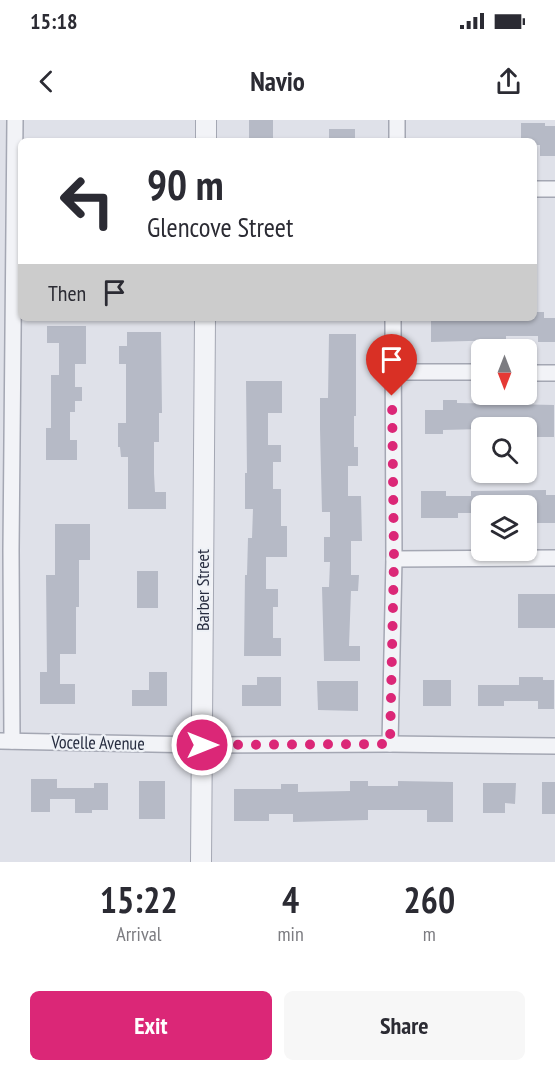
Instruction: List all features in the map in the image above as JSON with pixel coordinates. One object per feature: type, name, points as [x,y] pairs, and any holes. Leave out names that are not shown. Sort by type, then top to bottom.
[{"type":"street","points":[[6,741],[7,188],[15,120]]},
{"type":"street","points":[[206,120],[206,138]]},
{"type":"street","points":[[397,120],[397,138]]},
{"type":"street","points":[[537,189],[555,189]]},
{"type":"street","name":"Barber Street","points":[[201,862],[205,321]]},
{"type":"street","points":[[390,744],[394,559],[393,321]]},
{"type":"street","points":[[392,372],[471,372]]},
{"type":"street","points":[[537,373],[555,373]]},
{"type":"street","points":[[394,559],[555,558]]},
{"type":"street","name":"Vocelle Avenue","points":[[6,741],[202,745],[555,746]]},
{"type":"building","points":[[249,120],[273,120],[273,138],[249,138]]},
{"type":"building","points":[[521,123],[545,123],[545,126],[555,126],[555,156],[540,156],[540,145],[537,145],[537,138],[521,138]]},
{"type":"building","points":[[329,129],[355,129],[355,138],[329,138]]},
{"type":"building","points":[[537,312],[544,312],[544,318],[555,318],[555,342],[538,342],[538,336],[506,336],[506,339],[431,342],[431,321],[537,321]]},
{"type":"building","points":[[47,326],[86,326],[86,364],[75,364],[75,387],[82,387],[82,401],[75,401],[75,412],[70,412],[70,440],[77,440],[77,460],[46,460],[46,428],[51,428],[51,375],[59,375],[59,343],[47,343]]},
{"type":"building","points":[[127,332],[161,332],[162,413],[159,413],[159,442],[154,442],[154,474],[155,492],[166,492],[166,509],[128,509],[128,457],[121,457],[120,447],[118,447],[118,423],[126,423],[126,364],[119,364],[119,346],[127,346]]},
{"type":"building","points":[[329,334],[356,334],[354,447],[358,447],[358,466],[348,466],[348,496],[361,496],[362,541],[351,541],[351,575],[359,575],[358,591],[351,591],[349,646],[360,646],[360,661],[324,661],[322,587],[329,587],[330,562],[324,562],[324,537],[330,537],[330,512],[322,512],[320,398],[328,398]]},
{"type":"building","points":[[246,381],[282,381],[282,413],[268,413],[268,445],[281,445],[281,462],[273,462],[273,489],[281,489],[281,526],[287,526],[287,557],[266,557],[266,589],[278,589],[278,607],[273,607],[273,638],[281,638],[281,656],[244,656],[245,575],[247,575],[248,538],[252,538],[253,509],[245,509]]},
{"type":"building","points":[[443,400],[457,400],[457,403],[471,405],[554,405],[554,437],[537,437],[537,417],[471,417],[471,429],[443,430],[443,434],[425,434],[425,410],[443,410]]},
{"type":"building","points":[[546,490],[546,495],[555,495],[555,523],[537,523],[537,495],[471,495],[471,491]]},
{"type":"building","points":[[421,491],[446,491],[446,496],[471,496],[471,513],[458,513],[458,518],[421,518]]},
{"type":"building","points":[[55,524],[90,524],[90,560],[79,560],[76,654],[60,654],[60,684],[75,684],[75,704],[40,704],[40,672],[47,672],[46,575],[55,575]]},
{"type":"building","points":[[137,571],[158,571],[158,608],[137,608]]},
{"type":"building","points":[[518,594],[555,594],[555,628],[518,628]]},
{"type":"building","points":[[149,672],[167,672],[167,706],[132,706],[132,690],[149,690]]},
{"type":"building","points":[[257,677],[281,677],[281,706],[242,706],[242,685],[257,685]]},
{"type":"building","points":[[519,677],[543,677],[543,680],[554,680],[554,709],[538,709],[538,701],[504,701],[504,706],[478,706],[478,685],[519,685]]},
{"type":"building","points":[[423,680],[451,680],[451,706],[423,706]]},
{"type":"building","points":[[317,681],[358,681],[358,711],[318,710]]},
{"type":"building","points":[[31,779],[57,779],[57,788],[94,788],[94,783],[108,783],[108,810],[75,813],[75,799],[50,799],[50,812],[31,812]]},
{"type":"building","points":[[139,781],[165,781],[165,819],[139,819]]},
{"type":"building","points":[[350,781],[368,781],[368,786],[398,786],[398,781],[453,782],[453,822],[427,822],[427,810],[368,810],[368,820],[293,822],[293,814],[269,814],[269,821],[234,821],[234,789],[281,789],[281,784],[298,784],[298,792],[350,791]]},
{"type":"building","points":[[542,782],[555,782],[555,814],[542,814]]},
{"type":"building","points":[[483,783],[516,783],[515,804],[505,803],[505,813],[483,813]]},
{"type":"route","points":[[202,745],[390,744],[394,559],[392,396]]}]
